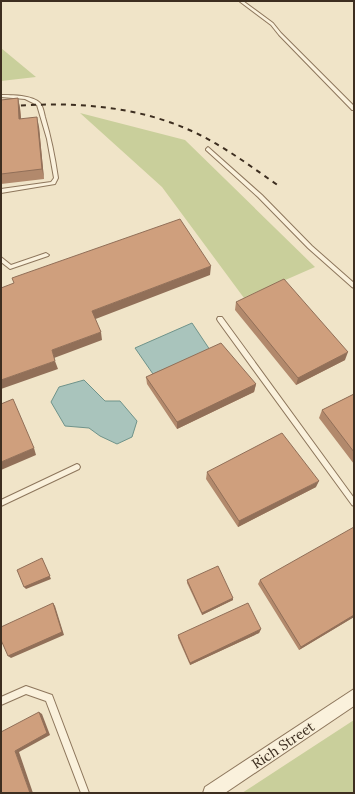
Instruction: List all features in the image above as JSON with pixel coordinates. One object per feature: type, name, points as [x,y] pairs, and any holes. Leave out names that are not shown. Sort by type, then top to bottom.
[{"type":"street","name":"Rich Street","points":[[211,793],[354,697]]},
{"type":"lane","points":[[241,1],[272,24],[354,109]]},
{"type":"lane","points":[[1,96],[15,96],[33,100],[39,104],[49,140],[56,178],[53,183],[1,191]]},
{"type":"lane","points":[[208,149],[260,196],[310,246],[354,286]]},
{"type":"lane","points":[[1,259],[10,267],[46,255]]},
{"type":"lane","points":[[220,319],[354,503]]},
{"type":"lane","points":[[1,503],[77,467]]},
{"type":"lane","points":[[1,701],[26,690],[49,698],[86,791],[85,793]]},
{"type":"green space","points":[[1,48],[36,77],[1,81]]},
{"type":"green space","points":[[80,113],[185,140],[315,267],[244,298],[162,187]]},
{"type":"green space","points":[[354,720],[354,793],[242,793]]},
{"type":"water","points":[[192,323],[210,350],[153,374],[135,348]]},
{"type":"water","points":[[84,380],[105,401],[120,401],[137,421],[132,437],[117,444],[100,436],[89,428],[65,426],[51,402],[59,387]]},
{"type":"building","points":[[18,98],[19,119],[37,117],[42,169],[1,174],[1,100]]},
{"type":"building","points":[[180,219],[211,266],[92,311],[101,332],[52,350],[55,361],[1,380],[1,288],[14,283],[12,278]]},
{"type":"building","points":[[284,279],[348,352],[298,378],[236,302]]},
{"type":"building","points":[[221,343],[256,384],[177,422],[146,377]]},
{"type":"building","points":[[354,394],[354,452],[322,410]]},
{"type":"building","points":[[13,399],[34,448],[1,462],[1,404]]},
{"type":"building","points":[[282,433],[319,481],[239,521],[207,472]]},
{"type":"building","points":[[354,527],[354,615],[301,647],[260,580]]},
{"type":"building","points":[[42,558],[50,576],[24,587],[17,570]]},
{"type":"building","points":[[218,566],[233,598],[202,613],[187,580]]},
{"type":"building","points":[[53,603],[62,632],[8,656],[1,640],[1,627]]},
{"type":"building","points":[[248,603],[261,629],[190,663],[178,635]]},
{"type":"building","points":[[39,712],[47,733],[15,751],[30,793],[1,793],[1,732]]},
{"type":"railway","points":[[1,107],[52,104],[78,105],[128,111],[152,117],[176,125],[210,140],[279,186]]}]
